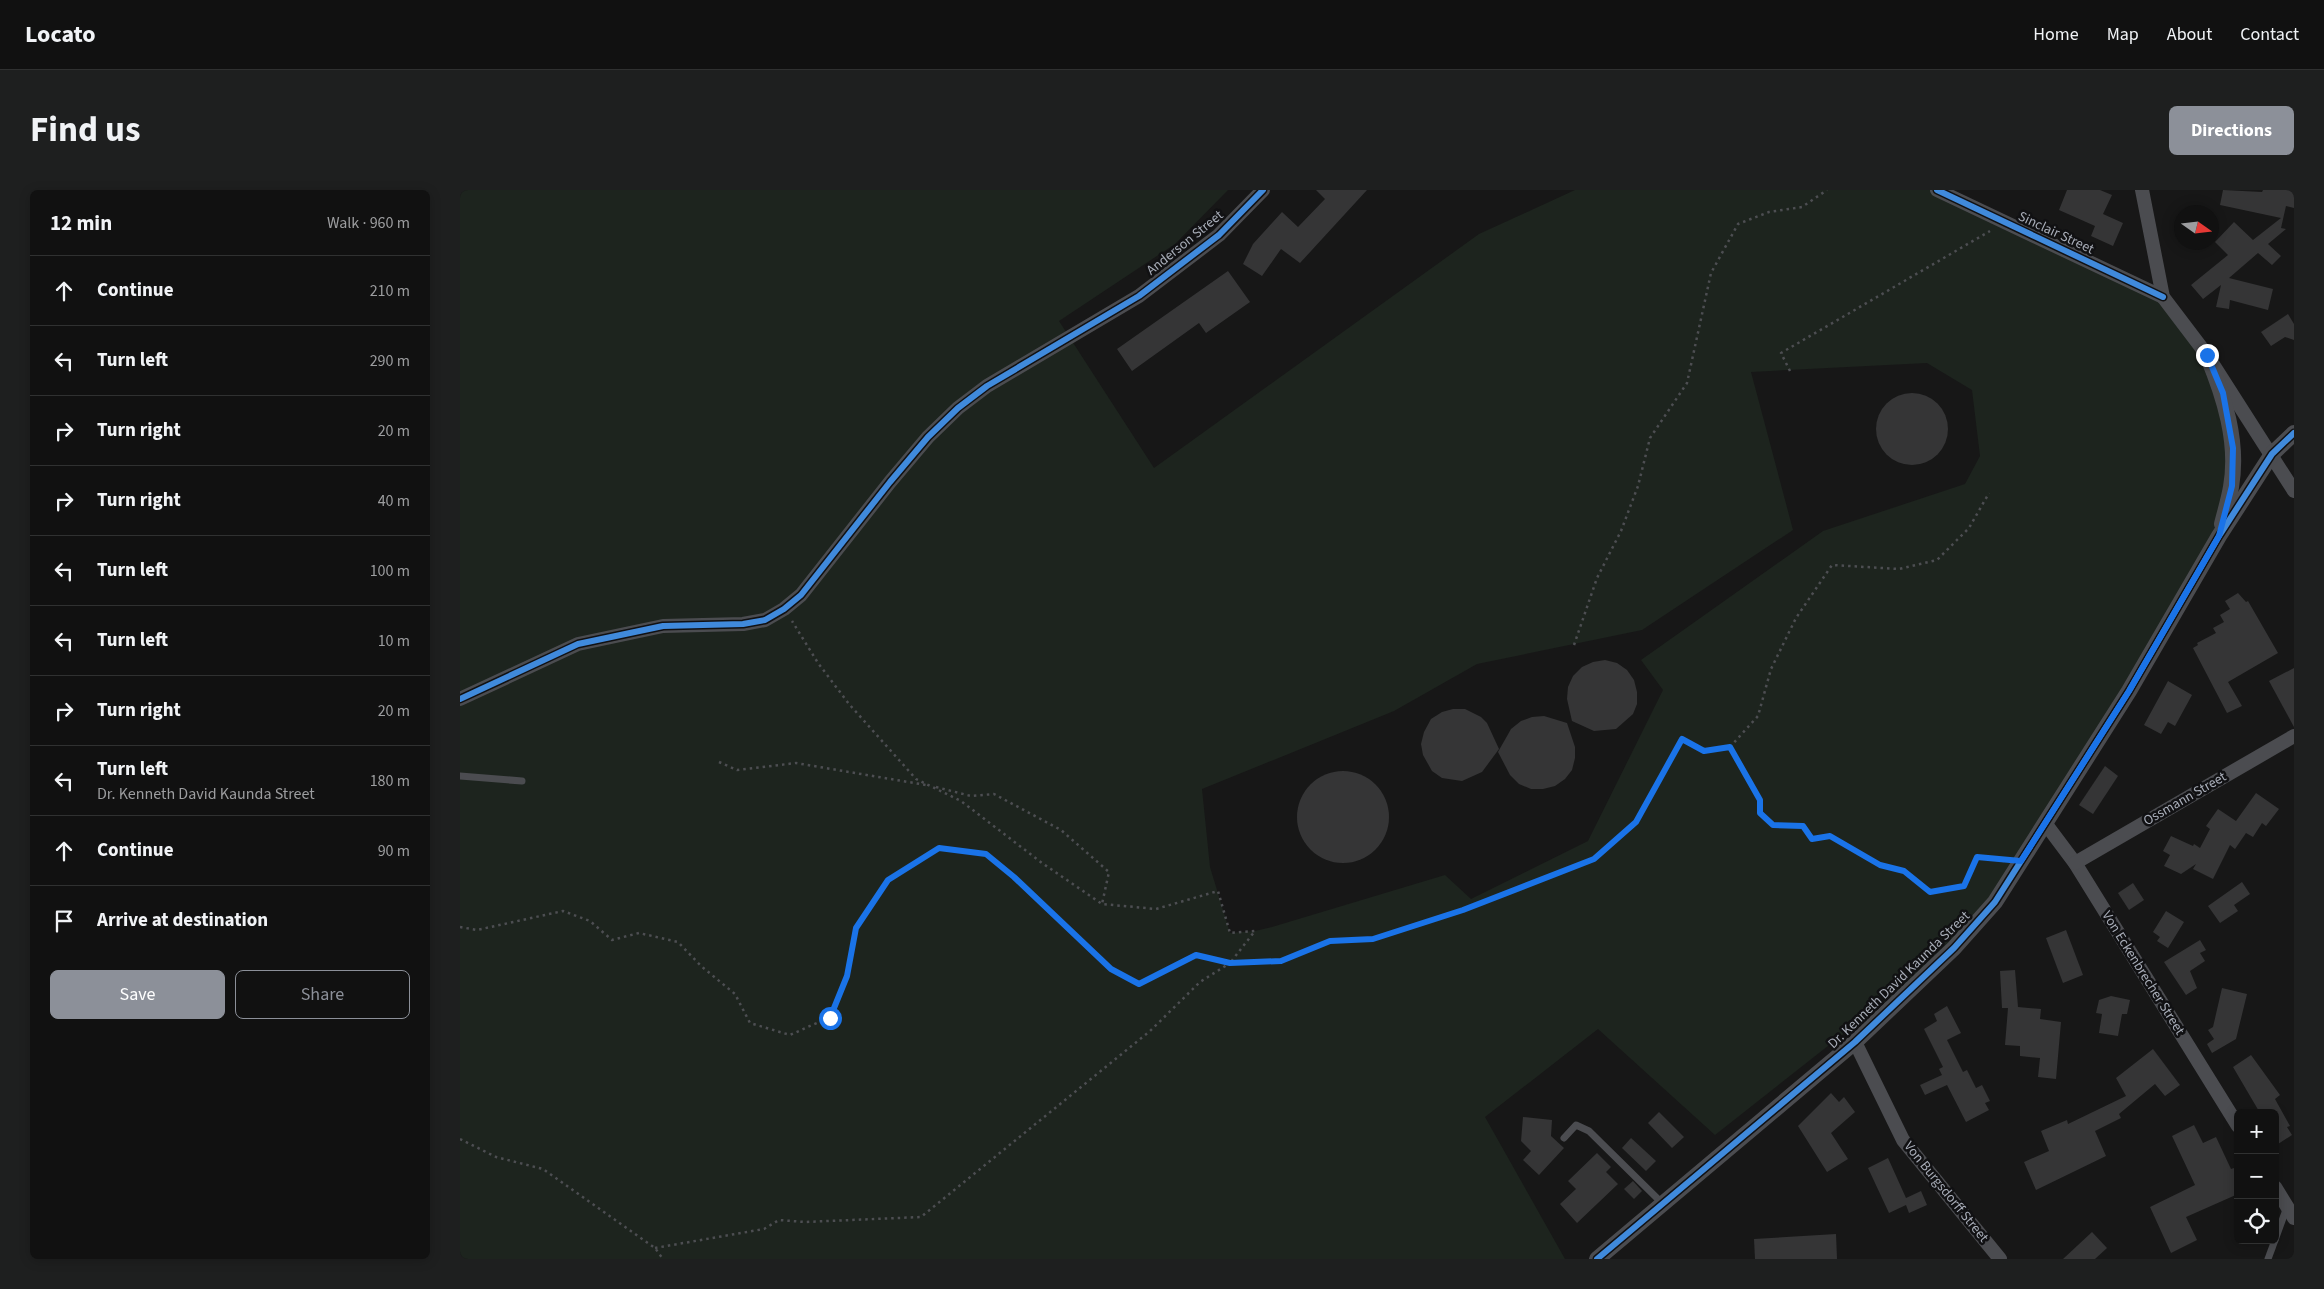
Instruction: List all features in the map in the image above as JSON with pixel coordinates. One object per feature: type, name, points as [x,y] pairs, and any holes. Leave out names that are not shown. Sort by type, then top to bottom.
[{"type":"street","name":"Anderson Street","points":[[460,699],[578,644],[663,626],[744,624],[765,620],[784,610],[801,595],[928,437],[958,408],[987,386],[1139,296],[1219,235],[1263,190]]},
{"type":"street","name":"Sinclair Street","points":[[1937,190],[2164,297]]},
{"type":"street","points":[[2142,190],[2164,297],[2207,355],[2294,490]]},
{"type":"street","points":[[2207,355],[2223,393],[2233,448],[2232,486],[2219,536]]},
{"type":"street","name":"Dr. Kenneth David Kaunda Street","points":[[1597,1259],[1855,1042],[1976,925],[2021,861],[2129,691],[2219,536],[2272,454],[2294,433]]},
{"type":"street","name":"Ossmann Street","points":[[2075,863],[2294,736]]},
{"type":"street","name":"Von Eckenbrecher Street","points":[[2045,823],[2075,863],[2234,1120]]},
{"type":"street","name":"Von Burgsdorff Street","points":[[1855,1042],[1903,1140],[2000,1259]]},
{"type":"street","points":[[2279,1194],[2290,1212]]},
{"type":"lane","points":[[460,776],[522,781]]},
{"type":"lane","points":[[1564,1138],[1576,1125],[1589,1131],[1663,1203]]},
{"type":"lane","points":[[2279,1233],[2290,1212]]},
{"type":"lane","points":[[2268,1259],[2274,1244]]},
{"type":"path","points":[[1574,645],[1596,578],[1621,531],[1638,486],[1650,438],[1687,383],[1711,273],[1738,224],[1769,212],[1802,208],[1827,190]]},
{"type":"path","points":[[1790,371],[1780,353],[2004,222]]},
{"type":"path","points":[[460,927],[477,930],[563,911],[590,921],[612,940],[639,934],[678,942],[701,966],[735,994],[750,1023],[790,1035],[830,1018],[847,976],[856,928],[888,880],[939,848],[986,854],[1014,877],[1111,969],[1139,984],[1196,955],[1230,963],[1281,961],[1330,941],[1373,939],[1463,910],[1594,859],[1636,822],[1682,739],[1704,751],[1730,747],[1758,716],[1771,669],[1796,618],[1832,564],[1899,569],[1936,560],[1969,528],[1989,493]]},
{"type":"path","points":[[655,1248],[764,1229],[779,1220],[805,1222],[921,1218],[1134,1044],[1200,982],[1230,963],[1255,931],[1230,933],[1218,891],[1156,909],[1102,904],[1042,863],[961,801],[916,779],[849,704],[818,663],[784,610]]},
{"type":"path","points":[[1730,747],[1760,800],[1760,813],[1773,825],[1803,826],[1812,839],[1830,836],[1880,865],[1904,871],[1930,892],[1964,886],[1977,857],[2021,861]]},
{"type":"path","points":[[719,762],[737,770],[796,763],[931,786],[971,796],[994,794],[1061,830],[1109,872],[1102,904]]},
{"type":"path","points":[[460,1139],[496,1158],[543,1169],[655,1248],[663,1259]]},
{"type":"shaded area","points":[[460,190],[1228,190],[1175,244],[1059,321],[1154,468],[1479,234],[1575,190],[1937,190],[2163,297],[2207,355],[2233,448],[2219,536],[1995,902],[1932,964],[1715,1135],[1598,1029],[1485,1117],[1565,1259],[460,1259]],"holes":[[[1927,363],[1972,390],[1980,456],[1965,484],[1823,531],[1641,660],[1663,690],[1588,841],[1471,899],[1445,875],[1272,927],[1255,931],[1230,933],[1210,867],[1202,789],[1394,711],[1477,664],[1642,630],[1793,530],[1751,372]]]},
{"type":"building","points":[[1316,190],[1367,190],[1300,263],[1281,249],[1262,276],[1243,264],[1253,244],[1282,212],[1298,227],[1325,199]]},
{"type":"building","points":[[2067,190],[2100,190],[2112,195],[2103,214],[2123,223],[2113,246],[2091,236],[2095,226],[2059,210]]},
{"type":"building","points":[[2223,190],[2262,192],[2263,190],[2294,190],[2294,208],[2286,206],[2281,228],[2286,229],[2268,244],[2281,256],[2272,265],[2258,253],[2229,278],[2273,289],[2268,310],[2230,300],[2229,309],[2216,307],[2221,285],[2203,299],[2191,285],[2228,255],[2219,246],[2219,238],[2234,222],[2253,240],[2281,218],[2220,205]]},
{"type":"building","points":[[1228,271],[1250,302],[1206,333],[1199,323],[1132,371],[1117,349]]},
{"type":"building","points":[[2288,314],[2294,324],[2294,340],[2285,337],[2271,346],[2261,332]]},
{"type":"building","points":[[1905,393],[1919,393],[1938,403],[1948,422],[1948,436],[1938,455],[1919,465],[1905,465],[1886,455],[1876,436],[1876,422],[1886,403]]},
{"type":"building","points":[[2238,593],[2246,602],[2248,601],[2278,653],[2228,682],[2242,706],[2227,713],[2193,648],[2198,645],[2197,643],[2216,633],[2213,628],[2224,622],[2220,615],[2230,609],[2225,601]]},
{"type":"building","points":[[1605,660],[1617,663],[1627,670],[1634,680],[1637,704],[1633,714],[1616,729],[1594,731],[1572,721],[1567,699],[1568,687],[1573,676],[1582,667],[1593,662]]},
{"type":"building","points":[[2294,668],[2294,727],[2269,681]]},
{"type":"building","points":[[2168,681],[2192,695],[2175,726],[2168,722],[2161,734],[2144,725]]},
{"type":"building","points":[[1453,709],[1465,709],[1481,717],[1487,723],[1499,749],[1482,772],[1462,781],[1442,778],[1432,771],[1423,755],[1421,744],[1424,732],[1431,719],[1442,712]]},
{"type":"building","points":[[1544,716],[1567,723],[1575,747],[1575,758],[1572,770],[1565,779],[1555,786],[1531,789],[1519,784],[1510,775],[1498,752],[1511,729],[1521,721],[1532,717]]},
{"type":"building","points":[[2105,766],[2118,776],[2093,814],[2079,805]]},
{"type":"building","points":[[1343,771],[1361,775],[1376,784],[1385,799],[1389,817],[1385,835],[1376,850],[1361,859],[1343,863],[1325,859],[1310,850],[1301,835],[1297,817],[1301,799],[1310,784],[1325,775]]},
{"type":"building","points":[[2256,793],[2279,809],[2266,826],[2262,823],[2253,837],[2246,833],[2235,849],[2230,845],[2213,879],[2193,869],[2196,864],[2181,874],[2164,866],[2170,855],[2163,851],[2171,836],[2200,848],[2210,829],[2206,826],[2218,809],[2236,821]]},
{"type":"building","points":[[2242,882],[2250,894],[2234,905],[2238,911],[2220,923],[2208,906]]},
{"type":"building","points":[[2133,883],[2144,900],[2129,910],[2118,893]]},
{"type":"building","points":[[2166,911],[2184,922],[2168,948],[2157,941],[2160,937],[2153,932]]},
{"type":"building","points":[[2066,930],[2083,975],[2063,983],[2046,938]]},
{"type":"building","points":[[2200,940],[2206,950],[2200,953],[2205,961],[2190,971],[2197,988],[2186,995],[2164,962]]},
{"type":"building","points":[[2015,970],[2018,1007],[2041,1009],[2040,1019],[2061,1022],[2056,1079],[2038,1077],[2040,1058],[2020,1056],[2020,1046],[2005,1045],[2008,1008],[2002,1008],[2000,971]]},
{"type":"building","points":[[2222,988],[2247,994],[2236,1039],[2212,1053],[2207,1044],[2214,1039],[2208,1030],[2213,1027]]},
{"type":"building","points":[[2111,996],[2130,1000],[2127,1014],[2122,1014],[2118,1036],[2099,1033],[2102,1014],[2096,1013],[2099,1000]]},
{"type":"building","points":[[1947,1006],[1961,1033],[1947,1040],[1963,1072],[1967,1070],[1976,1088],[1982,1085],[1990,1101],[1985,1103],[1989,1110],[1966,1122],[1947,1085],[1925,1095],[1920,1085],[1942,1075],[1939,1069],[1943,1067],[1924,1029],[1937,1021],[1934,1014]]},
{"type":"building","points":[[2153,1049],[2180,1085],[2165,1096],[2155,1084],[2119,1114],[2121,1118],[2095,1131],[2106,1156],[2036,1190],[2024,1162],[2049,1151],[2041,1131],[2067,1120],[2068,1124],[2126,1096],[2116,1078]]},
{"type":"building","points":[[2251,1055],[2280,1095],[2275,1099],[2290,1126],[2287,1127],[2292,1135],[2279,1143],[2279,1109],[2258,1109],[2233,1067]]},
{"type":"building","points":[[1831,1093],[1839,1102],[1844,1097],[1855,1112],[1831,1133],[1848,1159],[1827,1172],[1798,1126]]},
{"type":"building","points":[[1659,1112],[1684,1137],[1672,1148],[1648,1123]]},
{"type":"building","points":[[1523,1117],[1552,1120],[1551,1136],[1564,1148],[1539,1175],[1523,1160],[1531,1151],[1521,1141]]},
{"type":"building","points":[[2194,1125],[2203,1143],[2216,1137],[2231,1169],[2234,1168],[2234,1196],[2186,1217],[2197,1240],[2171,1253],[2150,1207],[2195,1185],[2172,1136]]},
{"type":"building","points":[[1631,1138],[1656,1161],[1646,1171],[1622,1148]]},
{"type":"building","points":[[1597,1153],[1611,1167],[1606,1172],[1618,1184],[1577,1223],[1560,1204],[1576,1189],[1568,1181]]},
{"type":"building","points":[[1888,1158],[1906,1198],[1921,1191],[1927,1205],[1909,1213],[1906,1205],[1889,1213],[1868,1168]]},
{"type":"building","points":[[1633,1181],[1642,1191],[1634,1199],[1624,1189]]},
{"type":"building","points":[[2092,1232],[2107,1248],[2095,1259],[2063,1259]]},
{"type":"building","points":[[1836,1234],[1837,1259],[1755,1259],[1754,1239]]},
{"type":"cycle path","points":[[460,699],[578,644],[663,626],[743,624],[765,620],[784,609],[801,595],[928,437],[958,408],[987,386],[1139,296],[1219,235],[1263,190]]},
{"type":"cycle path","points":[[1937,190],[2163,297]]},
{"type":"cycle path","points":[[1597,1259],[1855,1042],[1954,948],[1995,902],[2129,691],[2219,536],[2272,454],[2294,433]]},
{"type":"route","points":[[830,1018],[847,976],[856,928],[888,880],[939,848],[986,854],[1014,877],[1111,969],[1139,984],[1196,955],[1230,963],[1281,961],[1330,941],[1373,939],[1463,910],[1594,859],[1636,822],[1682,739],[1704,751],[1730,747],[1760,800],[1760,813],[1773,825],[1803,826],[1812,839],[1830,836],[1880,865],[1904,871],[1930,892],[1964,886],[1977,857],[1999,861],[2021,861],[2129,691],[2219,536],[2232,486],[2233,448],[2223,393],[2207,355]]}]
